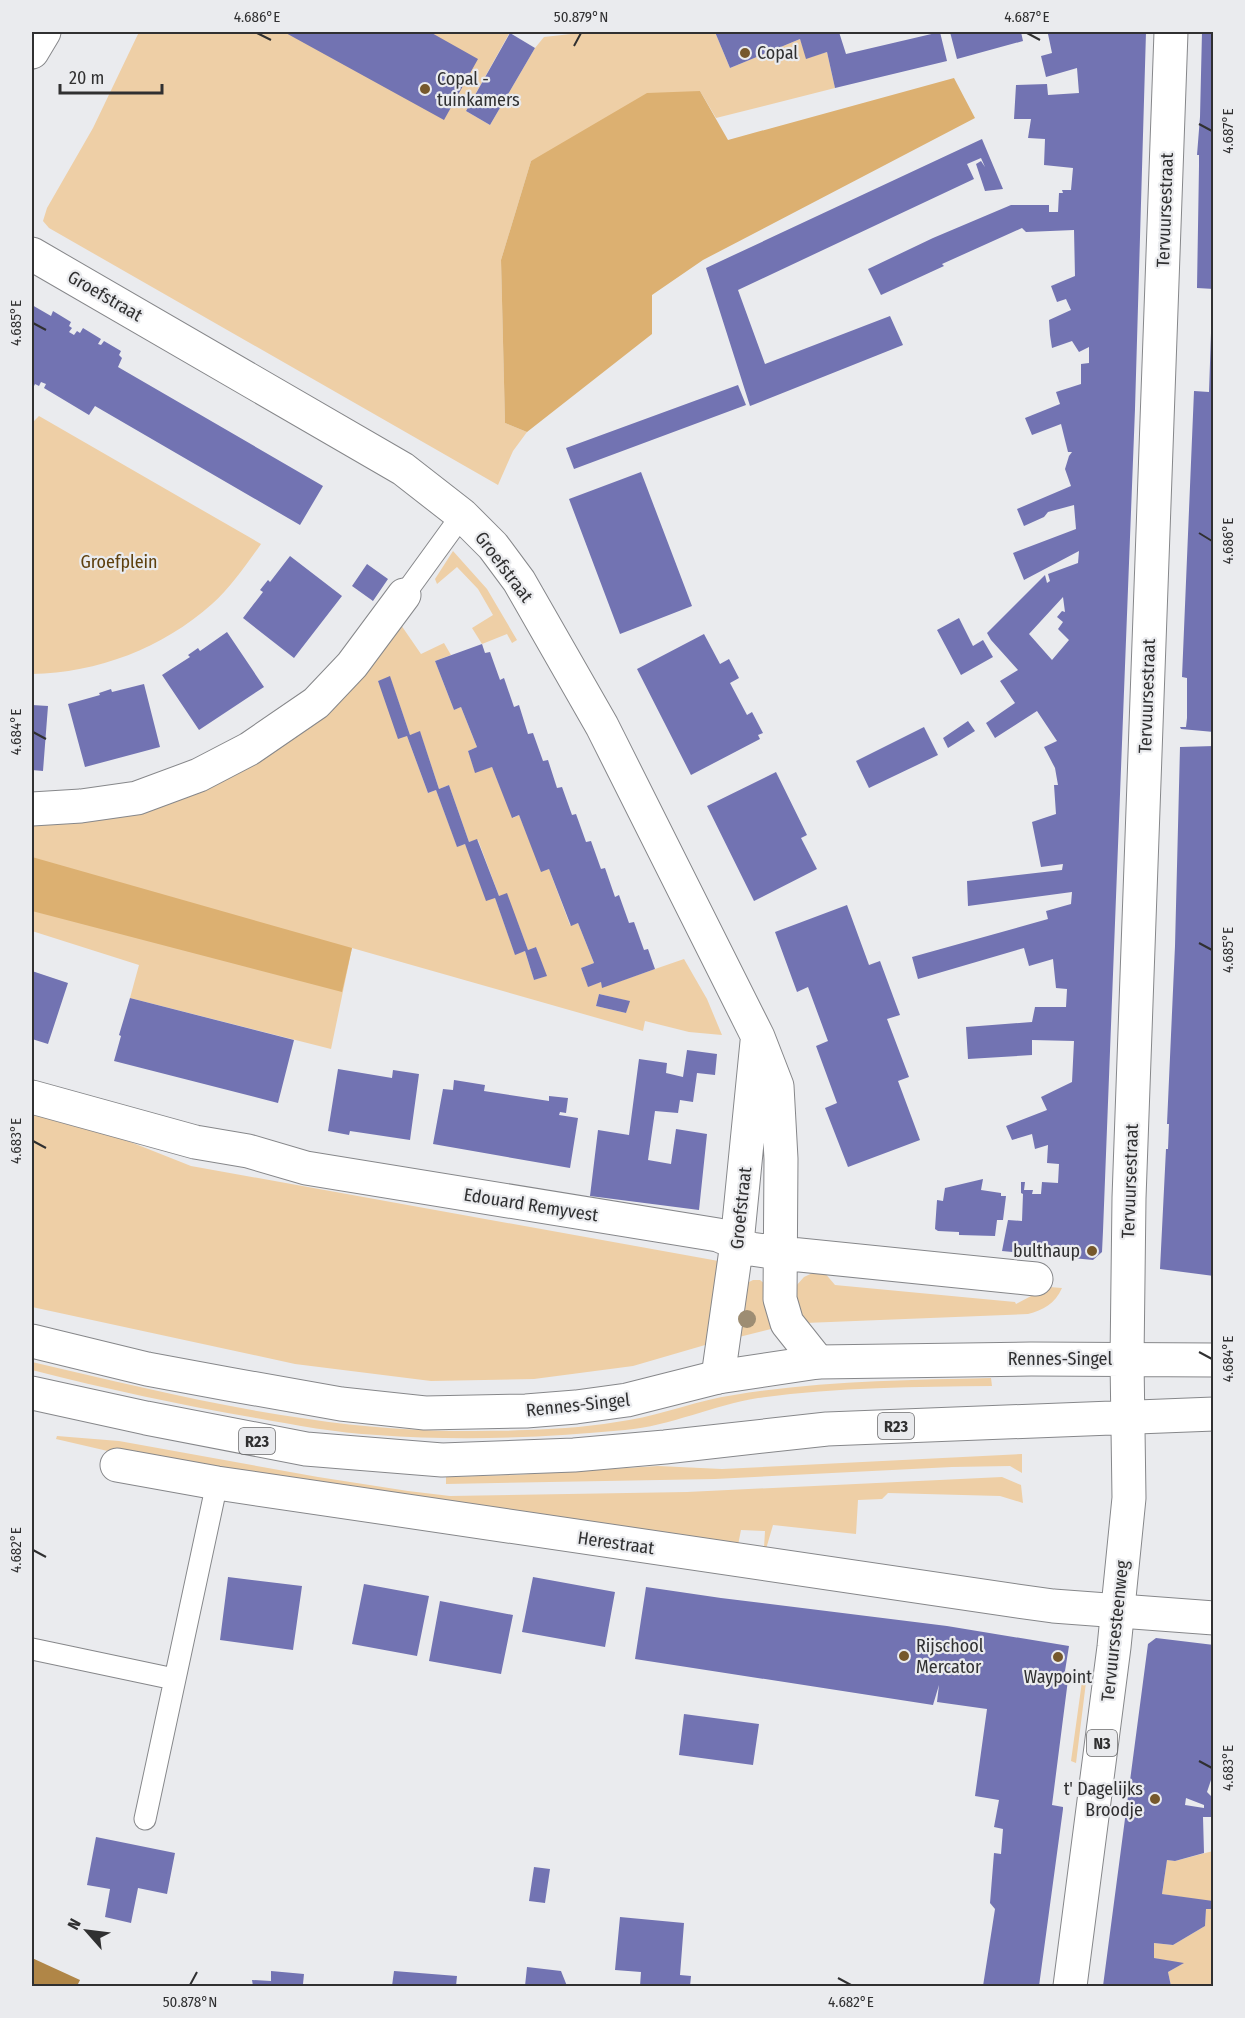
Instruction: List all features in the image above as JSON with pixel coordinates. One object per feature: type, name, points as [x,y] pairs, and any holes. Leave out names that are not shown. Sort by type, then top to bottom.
[{"type":"street","points":[[32,52],[44,32]]},
{"type":"street","name":"Tervuursestraat","points":[[1127,1360],[1129,1186],[1171,32]]},
{"type":"street","name":"Groefstraat","points":[[32,254],[395,464],[462,515],[493,546],[519,580],[602,726],[758,1037],[777,1086],[782,1159],[780,1299],[783,1313],[792,1332],[818,1362]]},
{"type":"street","points":[[32,809],[81,806],[137,798],[199,775],[249,749],[316,703],[352,665],[404,595]]},
{"type":"street","name":"Groefstraat","points":[[718,1377],[737,1243],[758,1037]]},
{"type":"street","name":"Edouard Remyvest","points":[[32,1097],[195,1142],[248,1151],[306,1168],[718,1235],[751,1249],[1036,1279]]},
{"type":"street","name":"Rennes-Singel","points":[[32,1341],[147,1369],[228,1384],[341,1404],[425,1413],[526,1412],[576,1407],[627,1400],[718,1377],[818,1362],[954,1359],[1214,1360]]},
{"type":"street","name":"N3","points":[[1127,1360],[1128,1417]]},
{"type":"street","name":"R23","points":[[32,1393],[284,1445],[369,1455],[442,1460],[574,1455],[827,1429],[1214,1414]]},
{"type":"street","name":"Tervuursesteenweg","points":[[1071,1986],[1093,1817],[1129,1498],[1128,1417]]},
{"type":"street","name":"Herestraat","points":[[117,1465],[216,1483],[1017,1601],[1214,1618]]},
{"type":"lane","points":[[404,595],[462,515]]},
{"type":"lane","points":[[145,1819],[216,1483]]},
{"type":"lane","points":[[32,1649],[174,1679]]},
{"type":"green space","points":[[139,32],[510,32],[466,111],[490,125],[535,48],[544,37],[589,32],[715,32],[730,68],[800,39],[807,58],[827,52],[835,88],[716,118],[700,91],[531,161],[501,260],[505,423],[527,432],[513,451],[498,485],[49,228],[43,221],[47,208],[93,128]]},
{"type":"green space","name":"Groefplein","points":[[39,416],[261,544],[238,576],[212,604],[193,620],[151,645],[105,663],[81,669],[32,674],[32,423]]},
{"type":"green space","points":[[453,551],[487,589],[517,640],[512,643],[507,634],[482,644],[472,628],[493,615],[478,589],[457,567],[437,584],[435,579]]},
{"type":"green space","points":[[401,625],[421,654],[444,643],[451,655],[435,661],[454,710],[461,707],[477,747],[468,751],[475,772],[492,767],[513,818],[519,815],[542,871],[549,869],[570,925],[578,923],[594,963],[581,968],[588,986],[601,982],[603,987],[684,959],[707,999],[722,1035],[689,1032],[645,1021],[643,1031],[352,948],[331,1049],[130,998],[139,965],[32,931],[32,820],[138,808]],"holes":[[[390,677],[410,735],[420,732],[439,789],[449,785],[469,842],[478,840],[499,896],[517,921],[528,950],[536,947],[546,976],[534,980],[525,951],[515,954],[495,898],[465,844],[457,846],[436,790],[428,793],[407,736],[378,681]],[[599,994],[629,1001],[626,1013],[596,1006]]]},
{"type":"green space","points":[[32,1103],[191,1166],[724,1262],[712,1343],[633,1366],[534,1379],[431,1381],[295,1364],[32,1307]]},
{"type":"green space","points":[[817,1271],[824,1272],[835,1285],[1015,1302],[1016,1304],[1033,1295],[1037,1286],[1062,1288],[1048,1306],[1028,1314],[805,1323],[796,1314],[796,1286],[804,1277]]},
{"type":"green space","points":[[753,1280],[760,1280],[765,1284],[775,1328],[735,1338],[745,1284]]},
{"type":"green space","points":[[32,1362],[169,1394],[273,1414],[362,1426],[445,1431],[527,1430],[591,1426],[642,1417],[721,1397],[830,1384],[991,1378],[992,1386],[875,1388],[787,1394],[741,1401],[642,1428],[532,1437],[439,1438],[346,1432],[228,1413],[32,1370]]},
{"type":"green space","points":[[57,1436],[119,1441],[318,1477],[450,1496],[687,1492],[1002,1477],[1021,1485],[1023,1503],[1000,1496],[888,1493],[882,1499],[858,1500],[856,1534],[773,1525],[766,1549],[764,1548],[765,1531],[741,1530],[738,1545],[125,1455],[56,1439]]},
{"type":"green space","points":[[1022,1454],[1022,1473],[1010,1466],[952,1467],[715,1479],[446,1484],[446,1477],[658,1466],[722,1469]]},
{"type":"green space","points":[[1083,1674],[1087,1674],[1076,1763],[1071,1761]]},
{"type":"green space","points":[[1213,1851],[1213,1902],[1162,1894],[1167,1860],[1175,1861]]},
{"type":"green space","points":[[1213,1902],[1213,1986],[1171,1986],[1168,1972],[1182,1964],[1154,1958],[1154,1943],[1173,1945],[1205,1926],[1206,1909],[1211,1909]]},
{"type":"shaded area","points":[[954,78],[975,118],[703,260],[652,295],[652,334],[527,432],[505,423],[501,260],[531,161],[647,93],[700,91],[728,140]]},
{"type":"shaded area","points":[[32,857],[352,948],[342,992],[32,911]]},
{"type":"shaded area","points":[[32,1958],[80,1980],[77,1986],[32,1986]]},
{"type":"building","name":"Copal - tuinkamers","points":[[284,32],[430,32],[478,59],[444,120]]},
{"type":"building","points":[[715,32],[839,32],[846,54],[940,32],[947,61],[835,88],[827,52],[806,59],[800,39],[730,68]]},
{"type":"building","points":[[950,32],[1021,32],[1023,41],[957,59]]},
{"type":"building","points":[[1146,32],[1135,409],[1103,1231],[1102,1252],[1093,1260],[1002,1251],[1008,1220],[1022,1221],[1021,1182],[1025,1182],[1024,1190],[1033,1190],[1032,1194],[1041,1194],[1042,1182],[1058,1183],[1059,1164],[1047,1163],[1048,1145],[1035,1149],[1032,1134],[1012,1140],[1006,1126],[1047,1110],[1041,1097],[1072,1082],[1074,1041],[1032,1040],[1032,1055],[968,1059],[966,1027],[1032,1022],[1035,1007],[1066,1007],[1067,989],[1056,988],[1053,959],[1029,966],[1024,948],[918,979],[912,957],[1048,919],[1046,911],[1071,904],[1072,892],[968,906],[967,881],[1062,870],[1063,864],[1041,867],[1032,822],[1056,814],[1054,785],[1058,785],[1055,768],[1044,747],[1057,741],[1037,711],[995,738],[986,723],[1015,703],[1000,681],[1018,670],[987,633],[1045,575],[1047,583],[1050,581],[1048,574],[1078,563],[1079,551],[1024,580],[1013,553],[1076,529],[1074,505],[1048,512],[1044,517],[1024,526],[1017,509],[1071,486],[1065,469],[1072,452],[1068,452],[1061,424],[1032,435],[1025,418],[1060,404],[1056,392],[1081,384],[1081,364],[1089,363],[1089,347],[1079,352],[1072,341],[1052,348],[1050,335],[1049,320],[1071,310],[1066,299],[1057,302],[1051,286],[1075,276],[1074,230],[1026,232],[1022,228],[942,264],[944,266],[881,295],[868,269],[1011,205],[1049,205],[1049,212],[1058,212],[1059,193],[1063,193],[1062,190],[1071,190],[1073,168],[1044,165],[1045,139],[1028,138],[1031,119],[1014,119],[1016,85],[1047,84],[1048,95],[1079,93],[1077,68],[1046,77],[1041,56],[1052,53],[1048,34]],"holes":[[[1063,597],[1065,612],[1062,611],[1057,617],[1063,622],[1058,629],[1069,640],[1052,660],[1029,634]]]},
{"type":"building","points":[[1202,32],[1214,32],[1214,289],[1197,288],[1199,155],[1197,155]]},
{"type":"building","points":[[510,33],[535,48],[490,125],[466,111]]},
{"type":"building","points":[[982,139],[1003,189],[985,191],[976,164],[981,161],[985,167],[981,158],[967,164],[974,179],[738,290],[765,364],[890,316],[903,345],[750,406],[706,268]]},
{"type":"building","points":[[1212,304],[1214,304],[1214,732],[1181,729],[1180,727],[1186,727],[1187,718],[1187,678],[1182,677],[1194,391],[1209,392]]},
{"type":"building","points":[[32,305],[51,316],[53,311],[71,322],[69,326],[72,328],[69,332],[74,335],[77,331],[80,333],[83,328],[101,339],[98,344],[101,345],[104,341],[121,351],[119,355],[122,358],[118,367],[323,486],[300,525],[95,406],[89,415],[44,388],[46,384],[41,382],[39,386],[35,384],[32,390]]},
{"type":"building","points":[[738,385],[746,405],[574,469],[566,448]]},
{"type":"building","points":[[641,472],[692,606],[620,634],[569,499]]},
{"type":"building","points":[[290,556],[342,596],[294,658],[243,618],[263,592],[260,590],[268,580],[270,582]]},
{"type":"building","points":[[367,564],[388,579],[373,601],[352,586]]},
{"type":"building","points":[[959,618],[973,646],[983,640],[993,657],[961,675],[937,630]]},
{"type":"building","points":[[227,632],[264,687],[199,730],[162,675],[190,657],[188,655],[198,648],[200,651]]},
{"type":"building","points":[[704,634],[720,664],[729,659],[739,678],[730,683],[747,715],[752,712],[763,733],[758,735],[760,739],[691,775],[637,669]]},
{"type":"building","points":[[482,644],[485,653],[490,652],[500,680],[504,678],[514,707],[519,705],[528,734],[533,733],[543,761],[548,760],[557,788],[562,787],[572,815],[576,814],[586,842],[591,841],[601,869],[605,868],[615,897],[619,895],[629,923],[634,922],[644,950],[648,949],[655,969],[602,988],[601,982],[588,987],[581,968],[594,963],[578,923],[571,926],[549,869],[541,872],[519,815],[512,818],[492,767],[475,773],[468,751],[477,747],[461,707],[454,710],[435,661]]},
{"type":"building","points":[[390,676],[410,735],[420,731],[439,789],[449,785],[469,842],[477,839],[499,896],[507,893],[528,950],[536,947],[547,976],[534,980],[525,951],[515,955],[495,898],[486,901],[465,844],[457,847],[436,790],[428,793],[407,736],[398,739],[378,681]]},
{"type":"building","points":[[144,684],[160,747],[85,767],[68,704],[100,695],[99,693],[111,689],[112,692]]},
{"type":"building","points":[[32,705],[48,706],[43,771],[32,770]]},
{"type":"building","points":[[968,721],[975,731],[948,748],[943,738]]},
{"type":"building","points":[[924,727],[938,755],[869,788],[856,761]]},
{"type":"building","points":[[1214,746],[1214,1276],[1160,1269],[1169,1124],[1167,1124],[1175,946],[1180,747]]},
{"type":"building","points":[[776,772],[807,835],[801,838],[817,869],[754,901],[707,806]]},
{"type":"building","points":[[847,905],[869,965],[880,961],[900,1015],[887,1019],[909,1077],[898,1081],[920,1140],[848,1167],[825,1108],[837,1103],[816,1046],[828,1041],[808,987],[797,992],[775,932]]},
{"type":"building","points":[[32,971],[68,983],[48,1044],[32,1039]]},
{"type":"building","points":[[599,994],[630,1001],[626,1013],[596,1006]]},
{"type":"building","points":[[130,998],[294,1040],[278,1103],[114,1061]]},
{"type":"building","points":[[687,1050],[717,1054],[715,1075],[697,1073],[693,1102],[680,1100],[678,1113],[655,1111],[648,1160],[671,1164],[676,1129],[707,1134],[699,1210],[590,1196],[598,1130],[629,1135],[639,1059],[667,1063],[666,1073],[683,1077]]},
{"type":"building","points":[[338,1069],[392,1078],[393,1070],[419,1074],[410,1140],[350,1131],[349,1135],[328,1131]]},
{"type":"building","points":[[454,1080],[485,1085],[484,1091],[549,1101],[549,1096],[568,1098],[566,1113],[560,1112],[559,1115],[578,1118],[570,1168],[433,1144],[443,1089],[453,1090]]},
{"type":"building","points":[[983,1179],[981,1190],[1006,1196],[1003,1220],[997,1220],[995,1236],[959,1235],[959,1232],[935,1229],[937,1200],[943,1201],[945,1188]]},
{"type":"building","points":[[228,1577],[302,1586],[293,1650],[220,1640]]},
{"type":"building","points":[[533,1577],[615,1592],[605,1647],[522,1632]]},
{"type":"building","points":[[364,1584],[429,1596],[417,1656],[352,1644]]},
{"type":"building","points":[[646,1587],[947,1626],[1069,1646],[1065,1671],[1069,1672],[1052,1805],[1063,1807],[1063,1809],[1039,1986],[983,1986],[995,1909],[990,1903],[994,1853],[1001,1854],[1003,1829],[994,1827],[999,1800],[975,1796],[987,1709],[937,1702],[939,1685],[933,1705],[635,1659]]},
{"type":"building","points":[[440,1601],[513,1615],[501,1674],[429,1661]]},
{"type":"building","points":[[1156,1638],[1214,1645],[1214,1771],[1207,1792],[1214,1799],[1214,1817],[1203,1817],[1204,1853],[1175,1861],[1167,1860],[1162,1894],[1213,1901],[1211,1909],[1206,1909],[1205,1926],[1173,1945],[1154,1943],[1154,1958],[1184,1963],[1168,1972],[1171,1986],[1103,1986],[1148,1644]],"holes":[[[1186,1798],[1204,1805],[1204,1808],[1185,1805]]]},
{"type":"building","points":[[684,1714],[759,1724],[753,1765],[679,1755]]},
{"type":"building","points":[[96,1837],[175,1853],[167,1894],[138,1888],[131,1923],[105,1917],[110,1889],[87,1885]]},
{"type":"building","points":[[534,1867],[550,1869],[545,1903],[529,1901]]},
{"type":"building","points":[[620,1917],[684,1923],[680,1975],[691,1976],[690,1986],[640,1986],[641,1972],[615,1970]]},
{"type":"building","points":[[527,1967],[561,1971],[567,1986],[525,1986]]},
{"type":"building","points":[[271,1971],[304,1974],[303,1984],[319,1986],[253,1986],[252,1980],[271,1981]]},
{"type":"building","points":[[394,1971],[457,1976],[456,1986],[392,1986]]},
{"type":"place","name":"Copal","points":[[745,53]]},
{"type":"place","name":"Copal - tuinkamers","points":[[425,89]]},
{"type":"place","name":"bulthaup","points":[[1092,1251]]},
{"type":"place","name":"Rijschool Mercator","points":[[904,1656]]},
{"type":"place","name":"Waypoint","points":[[1058,1657]]},
{"type":"place","name":"t' Dagelijks Broodje","points":[[1155,1799]]}]
